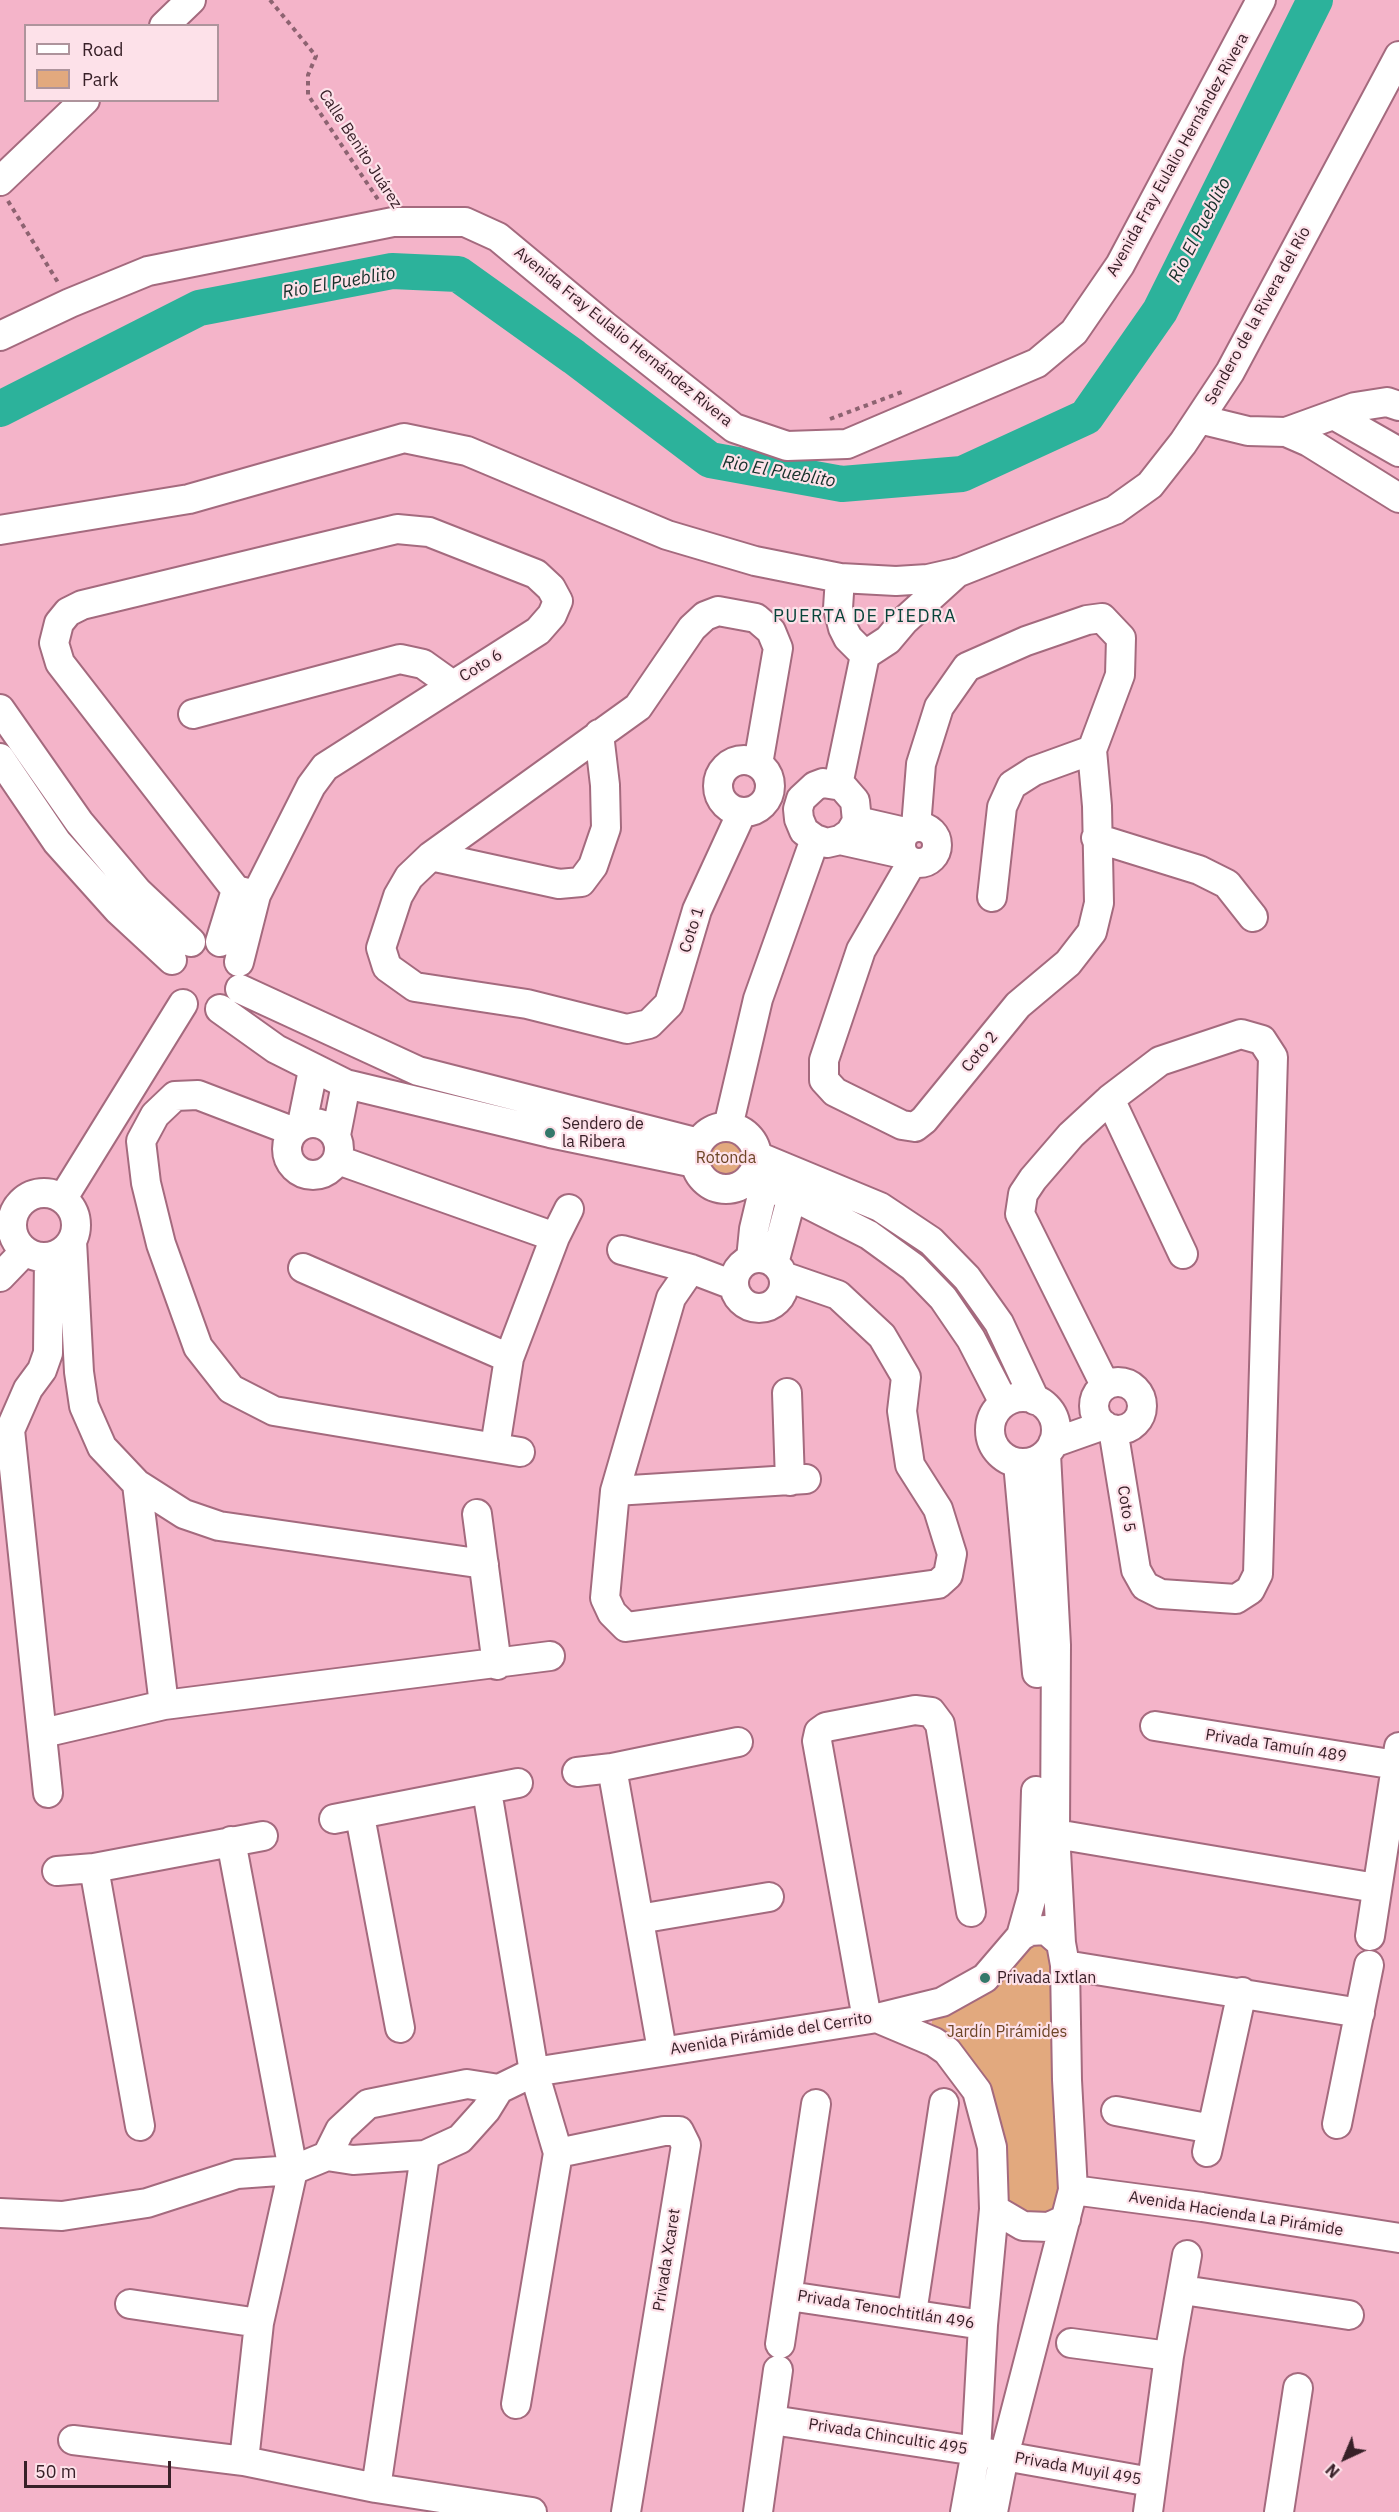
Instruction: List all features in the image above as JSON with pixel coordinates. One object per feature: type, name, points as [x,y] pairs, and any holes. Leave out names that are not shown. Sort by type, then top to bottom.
[{"type":"street","points":[[166,24],[191,0]]},
{"type":"street","name":"Avenida Fray Eulalio Hernández Rivera","points":[[0,336],[70,303],[148,271],[393,222],[465,222],[498,237],[605,326],[734,428],[788,446],[847,444],[1037,363],[1074,332],[1120,265],[1261,0]]},
{"type":"street","name":"Sendero de la Rivera del Río","points":[[896,581],[928,579],[959,572],[1115,510],[1150,485],[1199,419],[1230,372],[1399,56]]},
{"type":"street","points":[[3,189],[83,102]]},
{"type":"street","points":[[1199,419],[1248,431],[1286,432],[1355,407],[1387,402],[1399,406]]},
{"type":"street","points":[[1334,415],[1399,452]]},
{"type":"street","points":[[1286,432],[1309,442],[1399,498]]},
{"type":"street","points":[[0,530],[189,499],[404,438],[467,451],[667,535],[755,561],[840,578],[896,581],[904,608],[904,621]]},
{"type":"street","name":"Coto 6","points":[[397,529],[429,532],[536,574],[551,588],[558,601],[552,615],[538,631],[325,766],[246,892],[60,663],[54,643],[59,623],[68,612],[82,605],[397,529]]},
{"type":"street","points":[[838,785],[865,655],[888,640],[904,621],[959,572]]},
{"type":"street","points":[[840,578],[838,608],[843,628],[865,655]]},
{"type":"street","name":"Coto 1","points":[[718,611],[756,618],[771,631],[778,648],[758,789],[697,910],[669,1004],[649,1024],[627,1029],[527,1004],[415,987],[387,967],[381,948],[398,896],[409,877],[431,856],[638,707],[693,628],[705,616],[718,611]]},
{"type":"street","points":[[758,789],[827,830],[909,844],[921,764],[939,707],[967,667],[1026,641],[1087,620],[1102,618],[1121,638],[1120,675],[1092,750],[1097,806],[1096,838],[1199,870],[1227,884],[1253,917]]},
{"type":"street","points":[[194,714],[400,659],[423,664],[452,684]]},
{"type":"street","points":[[0,709],[79,822],[138,892],[182,951]]},
{"type":"street","points":[[431,856],[559,884],[581,882],[593,866],[606,828],[605,785],[599,734]]},
{"type":"street","points":[[992,897],[1002,807],[1012,785],[1034,771],[1092,750]]},
{"type":"street","points":[[0,758],[57,842],[118,910],[182,951]]},
{"type":"street","points":[[728,1127],[758,999],[827,830],[855,801],[850,793],[838,785],[823,783],[807,791],[801,799],[827,830]]},
{"type":"street","points":[[758,789],[807,791]]},
{"type":"street","name":"Coto 2","points":[[909,844],[861,950],[824,1060],[824,1080],[835,1092],[902,1125],[915,1127],[924,1120],[1018,1005],[1068,963],[1092,932],[1099,903],[1096,838]]},
{"type":"street","points":[[246,892],[233,964],[232,1001],[220,1009],[200,1011],[183,1004],[173,991],[169,976],[182,951],[206,939],[233,964],[418,1071],[697,1153]]},
{"type":"street","points":[[63,1198],[183,1004]]},
{"type":"street","points":[[220,1009],[276,1049],[313,1070],[346,1084],[550,1133],[697,1153]]},
{"type":"street","name":"Coto 5","points":[[1241,1034],[1262,1040],[1273,1057],[1258,1574],[1250,1590],[1236,1599],[1161,1594],[1145,1586],[1136,1569],[1104,1410],[1020,1214],[1023,1194],[1033,1179],[1071,1135],[1110,1099],[1160,1061],[1241,1034]]},
{"type":"street","points":[[313,1070],[297,1127],[286,1143],[287,1156],[294,1167],[305,1174],[318,1175],[330,1170],[337,1147],[346,1084]]},
{"type":"street","points":[[555,1237],[337,1147],[322,1125],[297,1127],[198,1095],[175,1096],[155,1115],[141,1141],[146,1183],[161,1244],[198,1347],[231,1389],[274,1411],[507,1449],[509,1358],[555,1237],[569,1209]]},
{"type":"street","points":[[1110,1099],[1183,1254]]},
{"type":"street","points":[[691,1269],[670,1298],[615,1491],[605,1598],[612,1613],[626,1627],[938,1584],[948,1575],[952,1554],[938,1509],[910,1465],[902,1411],[906,1377],[882,1336],[838,1294],[770,1266],[737,1269],[733,1284],[740,1300],[747,1306],[764,1308],[778,1300],[784,1284],[770,1266],[754,1229],[756,1174],[752,1140],[737,1129],[728,1127],[711,1130],[697,1153],[704,1180],[712,1185],[731,1188],[756,1174],[827,1183],[880,1207],[931,1241],[967,1278],[999,1323],[1047,1429],[1056,1645],[1045,1831],[1033,1893],[1021,1936]]},
{"type":"street","points":[[756,1174],[792,1196],[869,1235],[913,1267],[943,1298],[971,1339],[1004,1403]]},
{"type":"street","points":[[0,1277],[33,1248],[76,1220],[72,1208],[63,1198],[52,1193],[39,1192],[27,1197],[18,1205],[12,1217],[12,1230],[33,1248],[79,1372],[84,1406],[102,1447],[137,1484],[184,1514],[219,1526],[484,1564]]},
{"type":"street","points":[[770,1266],[792,1196]]},
{"type":"street","points":[[33,1248],[48,1353],[42,1370],[28,1389],[10,1430],[44,1733],[48,1793]]},
{"type":"street","points":[[622,1250],[691,1269],[733,1284]]},
{"type":"street","points":[[303,1268],[509,1358]]},
{"type":"street","points":[[42,1370],[62,1369],[79,1372]]},
{"type":"street","points":[[615,1491],[798,1480],[787,1393]]},
{"type":"street","points":[[1047,1429],[1019,1397],[1004,1403],[991,1421],[992,1443],[999,1453],[1018,1463],[1028,1463],[1047,1429],[1104,1410]]},
{"type":"street","points":[[993,2512],[1004,2456],[1073,2190],[1063,1954],[1045,1831],[1037,1645],[1018,1463]]},
{"type":"street","points":[[137,1484],[164,1706]]},
{"type":"street","points":[[477,1514],[497,1665]]},
{"type":"street","points":[[44,1733],[164,1706],[497,1665],[550,1656]]},
{"type":"street","points":[[965,2512],[976,2451],[983,2325],[994,2209],[992,2146],[977,2091],[947,2051],[934,2042],[872,2018],[817,1741],[819,1732],[826,1727],[915,1710],[931,1712],[940,1724],[971,1912]]},
{"type":"street","name":"Privada Tamuín 489","points":[[1155,1726],[1398,1756]]},
{"type":"street","points":[[577,1772],[612,1768],[738,1742]]},
{"type":"street","points":[[1370,1936],[1398,1756]]},
{"type":"street","points":[[612,1768],[662,2050]]},
{"type":"street","points":[[400,2028],[347,1818],[518,1783]]},
{"type":"street","points":[[486,1791],[534,2072],[558,2153],[516,2404]]},
{"type":"street","points":[[1045,1831],[1376,1888]]},
{"type":"street","points":[[57,1871],[94,1868],[263,1836]]},
{"type":"street","points":[[231,1841],[293,2170],[259,2323],[244,2461]]},
{"type":"street","points":[[94,1868],[140,2126]]},
{"type":"street","points":[[639,1919],[769,1897]]},
{"type":"street","points":[[1021,1936],[1037,1929],[1046,1930],[1063,1954],[1242,1992],[1360,2013]]},
{"type":"street","name":"Avenida Pirámide del Cerrito","points":[[499,2089],[534,2072],[872,2018],[942,2002],[985,1978],[1021,1936]]},
{"type":"street","points":[[1336,2124],[1369,1965]]},
{"type":"street","points":[[1116,2111],[1209,2140],[1242,1992]]},
{"type":"street","points":[[934,2042],[931,2028],[933,2015],[942,2002]]},
{"type":"street","points":[[0,2213],[62,2216],[147,2203],[237,2175],[293,2170],[327,2156],[353,2160],[425,2155],[460,2139],[486,2110],[499,2089],[467,2084],[368,2104],[340,2130],[327,2156]]},
{"type":"street","points":[[912,2313],[944,2103]]},
{"type":"street","points":[[758,2512],[816,2104]]},
{"type":"street","name":"Privada Xcaret","points":[[558,2153],[664,2131],[679,2131],[686,2145],[626,2512]]},
{"type":"street","points":[[376,2488],[425,2155]]},
{"type":"street","name":"Avenida Hacienda La Pirámide","points":[[1073,2190],[1202,2207],[1399,2238]]},
{"type":"street","points":[[994,2209],[1023,2226],[1049,2227],[1066,2219]]},
{"type":"street","points":[[1148,2512],[1169,2356],[1183,2290],[1187,2255]]},
{"type":"street","points":[[1183,2290],[1349,2315]]},
{"type":"street","name":"Privada Tenochtitlán 496","points":[[789,2296],[983,2325]]},
{"type":"street","points":[[130,2304],[259,2323]]},
{"type":"street","points":[[1071,2343],[1169,2356]]},
{"type":"street","points":[[1279,2512],[1298,2388]]},
{"type":"street","name":"Privada Chincultic 495","points":[[772,2420],[1004,2456]]},
{"type":"street","points":[[73,2440],[244,2461],[376,2488],[532,2512]]},
{"type":"street","name":"Privada Muyil 495","points":[[1004,2456],[1151,2482]]},
{"type":"path","name":"Calle Benito Juárez","points":[[270,0],[316,56],[308,75],[308,95],[393,222]]},
{"type":"path","points":[[3,189],[70,303]]},
{"type":"path","points":[[821,422],[908,390]]},
{"type":"green space","name":"Rotonda","points":[[719,1127],[737,1129],[752,1140],[755,1148],[740,1186],[731,1188],[712,1185],[698,1172],[704,1136]]},
{"type":"green space","name":"Jardín Pirámides","points":[[1021,1936],[1061,1943],[1066,2219],[1008,2219],[992,2147],[931,2028],[933,2015]]},
{"type":"waterway","name":"Rio El Pueblito","points":[[0,409],[199,308],[392,271],[458,274],[574,357],[710,460],[842,484],[962,474],[1086,417],[1160,311],[1315,0]]},
{"type":"place","name":"Sendero de la Ribera","points":[[550,1133]]},
{"type":"place","name":"Privada Ixtlan","points":[[985,1978]]},
{"type":"district","name":"PUERTA DE PIEDRA","points":[[865,617]]}]
